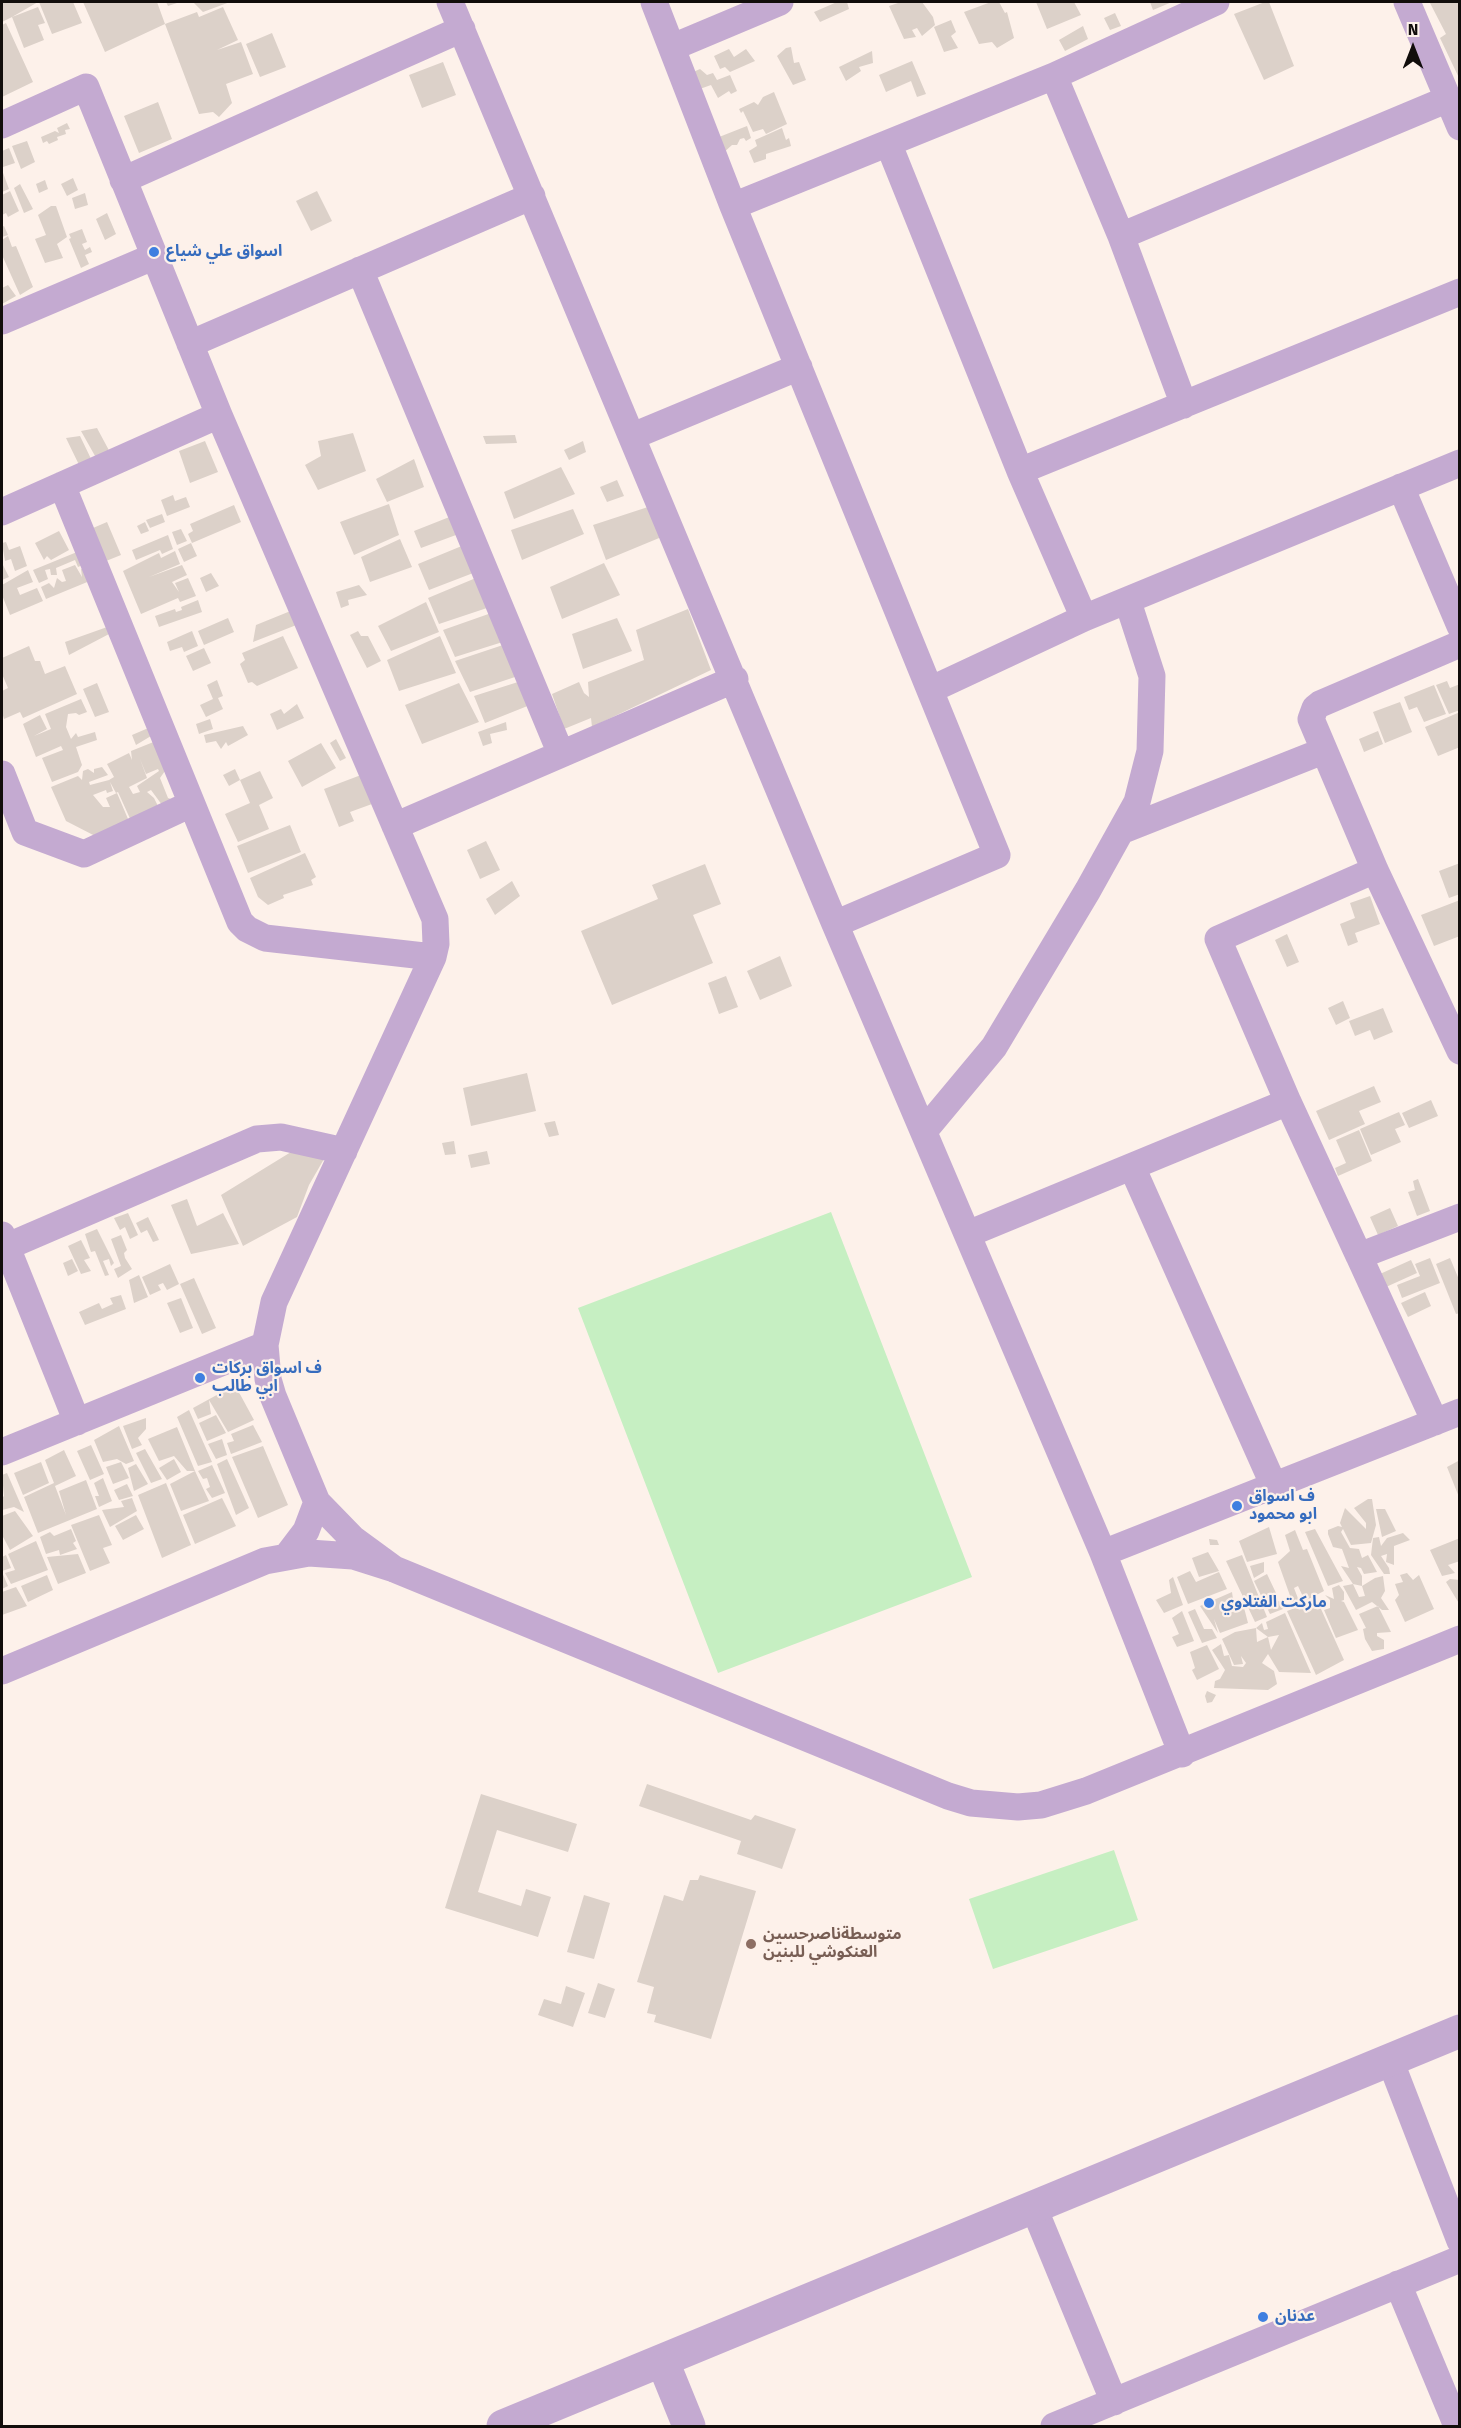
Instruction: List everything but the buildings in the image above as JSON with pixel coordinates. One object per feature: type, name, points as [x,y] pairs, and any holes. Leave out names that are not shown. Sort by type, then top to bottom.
[{"type":"street","points":[[450,2],[735,679],[835,924],[1103,1553],[1182,1754]]},
{"type":"street","points":[[654,2],[733,206],[997,855],[835,924]]},
{"type":"street","points":[[673,47],[780,2]]},
{"type":"street","points":[[733,206],[1054,76],[1215,2]]},
{"type":"street","points":[[1407,2],[1460,127]]},
{"type":"street","points":[[123,180],[462,29]]},
{"type":"street","points":[[1054,76],[1121,236],[1184,405]]},
{"type":"street","points":[[2,125],[86,87],[219,415],[435,919],[436,944],[433,957],[274,1302],[265,1345],[268,1380],[273,1396],[318,1502],[353,1539],[394,1569]]},
{"type":"street","points":[[1121,236],[1448,99]]},
{"type":"street","points":[[889,144],[1020,471],[1084,618]]},
{"type":"street","points":[[190,344],[532,196]]},
{"type":"street","points":[[2,321],[155,256]]},
{"type":"street","points":[[360,270],[561,754]]},
{"type":"street","points":[[1020,471],[1460,292]]},
{"type":"street","points":[[633,436],[799,367]]},
{"type":"street","points":[[2,512],[219,415]]},
{"type":"street","points":[[930,690],[1084,618],[1128,602],[1460,463]]},
{"type":"street","points":[[62,485],[236,914],[247,929],[265,938],[433,957]]},
{"type":"street","points":[[1401,487],[1460,626]]},
{"type":"street","points":[[924,1131],[994,1047],[1137,802],[1150,751],[1152,676],[1128,602]]},
{"type":"street","points":[[1460,644],[1315,708],[1311,719],[1375,870],[1460,1051]]},
{"type":"street","points":[[395,826],[735,679]]},
{"type":"street","points":[[1121,831],[1323,751]]},
{"type":"street","points":[[2,774],[26,832],[84,854],[191,804]]},
{"type":"street","points":[[1103,1553],[1447,1417],[1359,1256],[1288,1102],[1218,939],[1375,870]]},
{"type":"street","points":[[968,1234],[1288,1102]]},
{"type":"street","points":[[77,1422],[4,1241],[257,1139],[281,1137],[344,1151]]},
{"type":"street","points":[[1132,1167],[1274,1486]]},
{"type":"street","points":[[1359,1256],[1460,1216]]},
{"type":"street","points":[[2,1452],[265,1345]]},
{"type":"street","points":[[287,1556],[306,1531],[318,1502]]},
{"type":"street","points":[[2,1671],[245,1569],[287,1556],[331,1553],[353,1556],[394,1569],[880,1769],[970,1803],[1006,1807],[1041,1805],[1064,1800],[1182,1754],[1460,1639]]},
{"type":"street","points":[[503,2427],[1460,2031]]},
{"type":"street","points":[[1389,2060],[1460,2241]]},
{"type":"street","points":[[1034,2208],[1114,2402]]},
{"type":"street","points":[[1054,2427],[1460,2259]]},
{"type":"street","points":[[1398,2284],[1457,2427]]},
{"type":"street","points":[[663,2362],[689,2427]]},
{"type":"green space","points":[[831,1212],[972,1577],[718,1673],[578,1308]]},
{"type":"green space","points":[[1114,1850],[1138,1920],[993,1969],[969,1899]]},
{"type":"place","name":"اسواق علي شياع","points":[[154,252]]},
{"type":"place","name":"ف اسواق بركات ابي طالب","points":[[200,1378]]},
{"type":"place","name":"ف اسواق ابو محمود","points":[[1237,1506]]},
{"type":"place","name":"ماركت الفتلاوي","points":[[1209,1603]]},
{"type":"place","name":"متوسطةناصرحسين العنكوشي للبنين","points":[[751,1944]]},
{"type":"place","name":"عدنان","points":[[1263,2317]]}]
